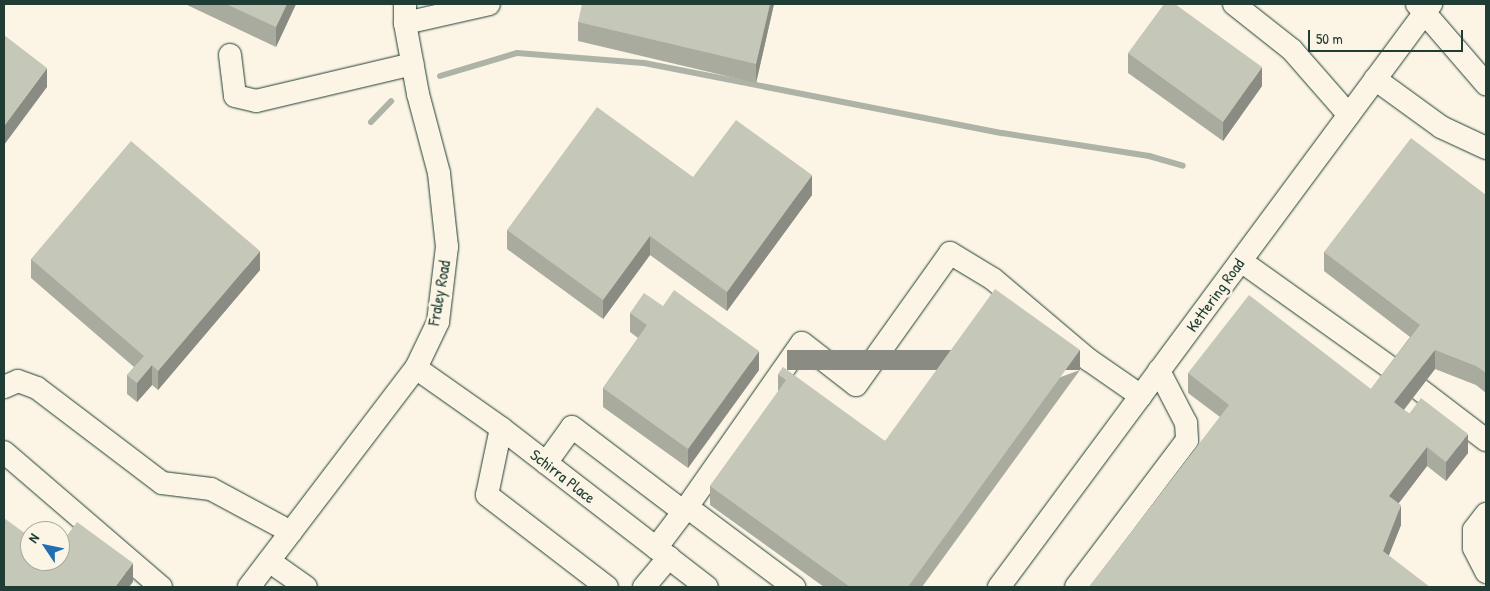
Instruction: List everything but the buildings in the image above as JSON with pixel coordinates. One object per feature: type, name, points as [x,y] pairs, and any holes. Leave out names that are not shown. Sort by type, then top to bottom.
[{"type":"street","points":[[405,13],[489,4]]},
{"type":"street","points":[[1234,4],[1292,50],[1349,115]]},
{"type":"street","points":[[1425,6],[1486,84]]},
{"type":"street","name":"Kettering Road","points":[[999,587],[1349,115],[1425,6]]},
{"type":"street","name":"Fraley Road","points":[[249,587],[416,368],[438,322],[447,247],[439,173],[413,64],[405,13]]},
{"type":"street","points":[[230,55],[235,96],[256,101],[413,64]]},
{"type":"street","points":[[1375,79],[1441,128],[1486,148]]},
{"type":"street","points":[[644,587],[685,509],[802,343],[856,386],[950,253],[993,280],[1089,360],[1141,396]]},
{"type":"street","points":[[1241,260],[1398,373]]},
{"type":"street","name":"Schirra Place","points":[[416,368],[501,428],[707,587]]},
{"type":"street","points":[[1076,587],[1187,440],[1186,423],[1159,371]]},
{"type":"street","points":[[4,387],[18,382],[37,388],[162,483],[211,489],[291,532]]},
{"type":"street","points":[[1419,389],[1486,440]]},
{"type":"street","points":[[546,463],[572,427],[794,587]]},
{"type":"street","points":[[501,428],[487,495],[607,587]]},
{"type":"street","points":[[4,452],[161,587]]},
{"type":"street","points":[[1486,514],[1474,530],[1474,548],[1486,572]]},
{"type":"street","points":[[269,561],[306,587]]},
{"type":"waterway","points":[[440,76],[517,53],[644,63],[1002,133],[1149,156],[1183,166]]},
{"type":"waterway","points":[[371,122],[391,101]]}]
